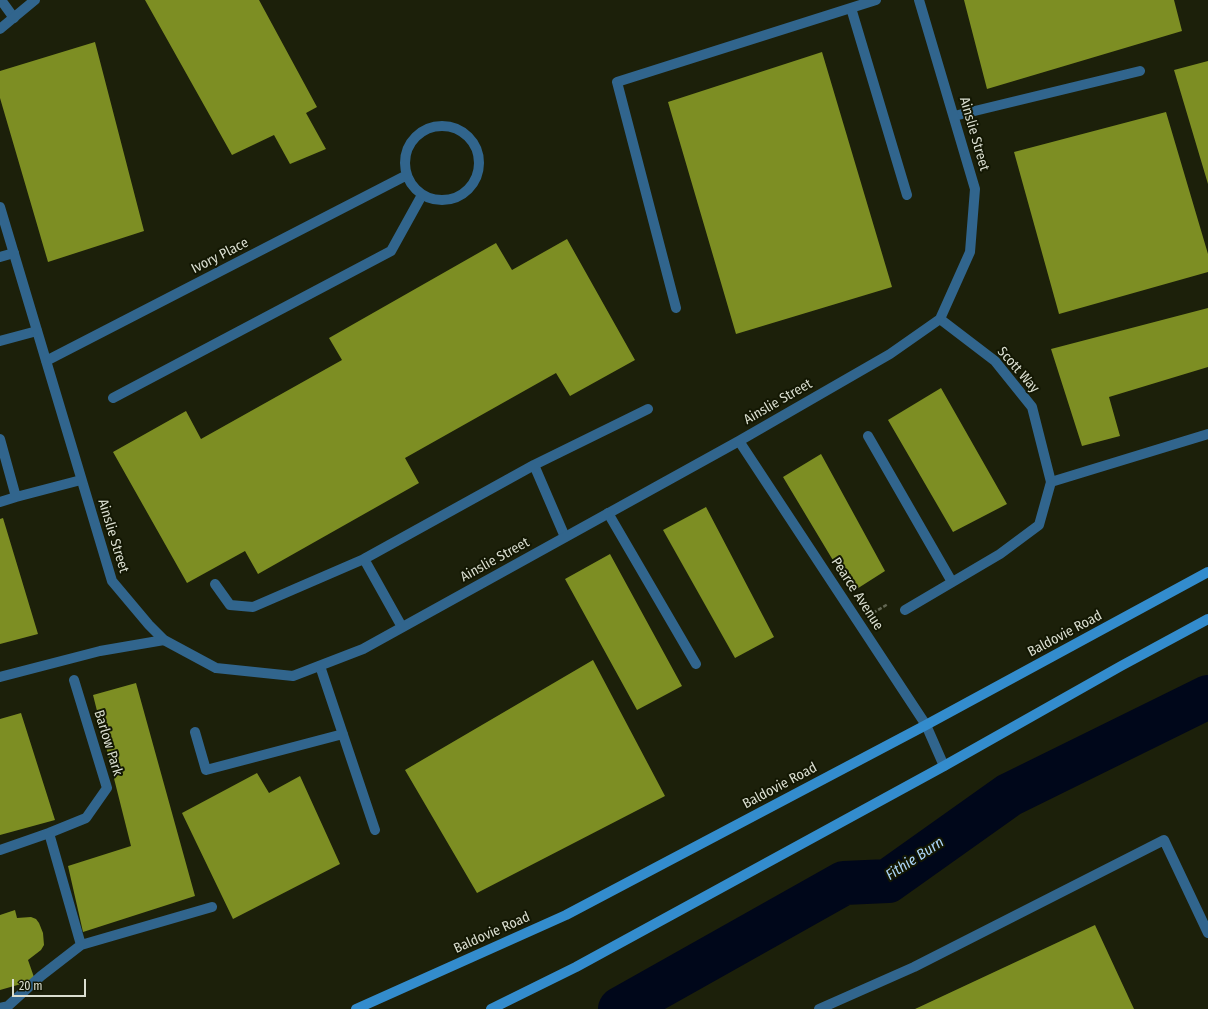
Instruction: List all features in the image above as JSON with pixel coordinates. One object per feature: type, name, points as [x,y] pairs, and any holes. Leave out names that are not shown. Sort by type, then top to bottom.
[{"type":"main road","name":"Baldovie Road","points":[[356,1009],[566,915],[926,725],[1208,572]]},
{"type":"main road","points":[[491,1009],[576,967],[944,766],[1121,666],[1208,619]]},
{"type":"street","points":[[1,0],[14,18]]},
{"type":"street","points":[[0,29],[35,0]]},
{"type":"street","points":[[676,308],[617,82],[876,0]]},
{"type":"street","name":"Ainslie Street","points":[[0,207],[112,582],[149,626],[164,640],[216,668],[293,676],[363,649],[566,537],[739,441],[890,354],[940,318],[970,252],[975,189],[920,0]]},
{"type":"street","points":[[851,8],[907,195]]},
{"type":"street","points":[[954,116],[1140,71]]},
{"type":"street","points":[[437,125],[446,125],[458,128],[469,135],[476,146],[480,162],[478,175],[467,191],[459,196],[446,200],[434,200],[422,195],[413,186],[407,175],[405,162],[406,152],[411,141],[425,129],[437,125]]},
{"type":"street","name":"Ivory Place","points":[[46,361],[407,175]]},
{"type":"street","points":[[113,398],[391,250],[422,195]]},
{"type":"street","points":[[0,257],[14,253]]},
{"type":"street","name":"Scott Way","points":[[905,610],[1000,554],[1039,525],[1051,482],[1032,407],[995,361],[940,318]]},
{"type":"street","points":[[0,340],[37,331]]},
{"type":"street","points":[[215,584],[230,605],[253,607],[364,559],[534,465],[648,409]]},
{"type":"street","points":[[1051,482],[1208,434]]},
{"type":"street","points":[[868,436],[952,582]]},
{"type":"street","points":[[0,439],[16,497]]},
{"type":"street","name":"Pearce Avenue","points":[[739,441],[926,725],[944,766]]},
{"type":"street","points":[[534,465],[566,537]]},
{"type":"street","points":[[0,502],[82,480]]},
{"type":"street","points":[[608,513],[696,664]]},
{"type":"street","points":[[364,559],[402,627]]},
{"type":"street","points":[[0,677],[100,651],[164,640]]},
{"type":"street","points":[[320,666],[375,830]]},
{"type":"street","name":"Barlow Park","points":[[0,850],[86,818],[107,788],[74,680]]},
{"type":"street","points":[[195,732],[206,770],[343,734]]},
{"type":"street","points":[[49,833],[81,945]]},
{"type":"street","points":[[819,1009],[914,967],[1164,840],[1208,933]]},
{"type":"street","points":[[0,1008],[8,1006],[41,976],[81,945],[212,907]]},
{"type":"path","points":[[859,622],[887,604],[905,610]]},
{"type":"building","points":[[145,0],[259,0],[317,107],[306,113],[326,149],[290,164],[274,135],[232,155]]},
{"type":"building","points":[[964,0],[1174,0],[1182,31],[987,89]]},
{"type":"building","points":[[95,42],[144,231],[48,262],[0,98],[0,71]]},
{"type":"building","points":[[822,52],[892,287],[736,334],[668,102]]},
{"type":"building","points":[[1208,61],[1208,184],[1174,70]]},
{"type":"building","points":[[1166,112],[1208,254],[1208,272],[1059,314],[1014,152]]},
{"type":"building","points":[[567,239],[635,360],[570,396],[556,373],[405,458],[419,483],[258,574],[245,551],[187,583],[113,452],[186,411],[201,439],[342,360],[329,338],[496,243],[512,270]]},
{"type":"building","points":[[1208,308],[1208,367],[1109,397],[1120,436],[1082,446],[1051,349]]},
{"type":"building","points":[[941,388],[1007,504],[953,532],[888,420]]},
{"type":"building","points":[[821,454],[885,571],[852,592],[783,477]]},
{"type":"building","points":[[706,507],[774,637],[735,658],[663,530]]},
{"type":"building","points":[[3,518],[38,634],[0,644],[0,519]]},
{"type":"building","points":[[610,554],[682,686],[637,710],[565,579]]},
{"type":"building","points":[[593,660],[665,796],[477,893],[405,770]]},
{"type":"building","points":[[136,683],[195,896],[83,932],[68,866],[131,846],[93,695]]},
{"type":"building","points":[[21,713],[55,820],[0,835],[0,719]]},
{"type":"building","points":[[257,773],[269,793],[300,776],[340,864],[233,919],[182,813]]},
{"type":"building","points":[[15,910],[17,918],[31,917],[36,919],[43,933],[44,945],[41,950],[28,960],[35,980],[0,990],[0,915]]},
{"type":"building","points":[[1095,925],[1134,1009],[915,1009]]},
{"type":"waterway","name":"Fithie Burn","points":[[620,1009],[844,883],[888,881],[1009,795],[1208,697]]}]
